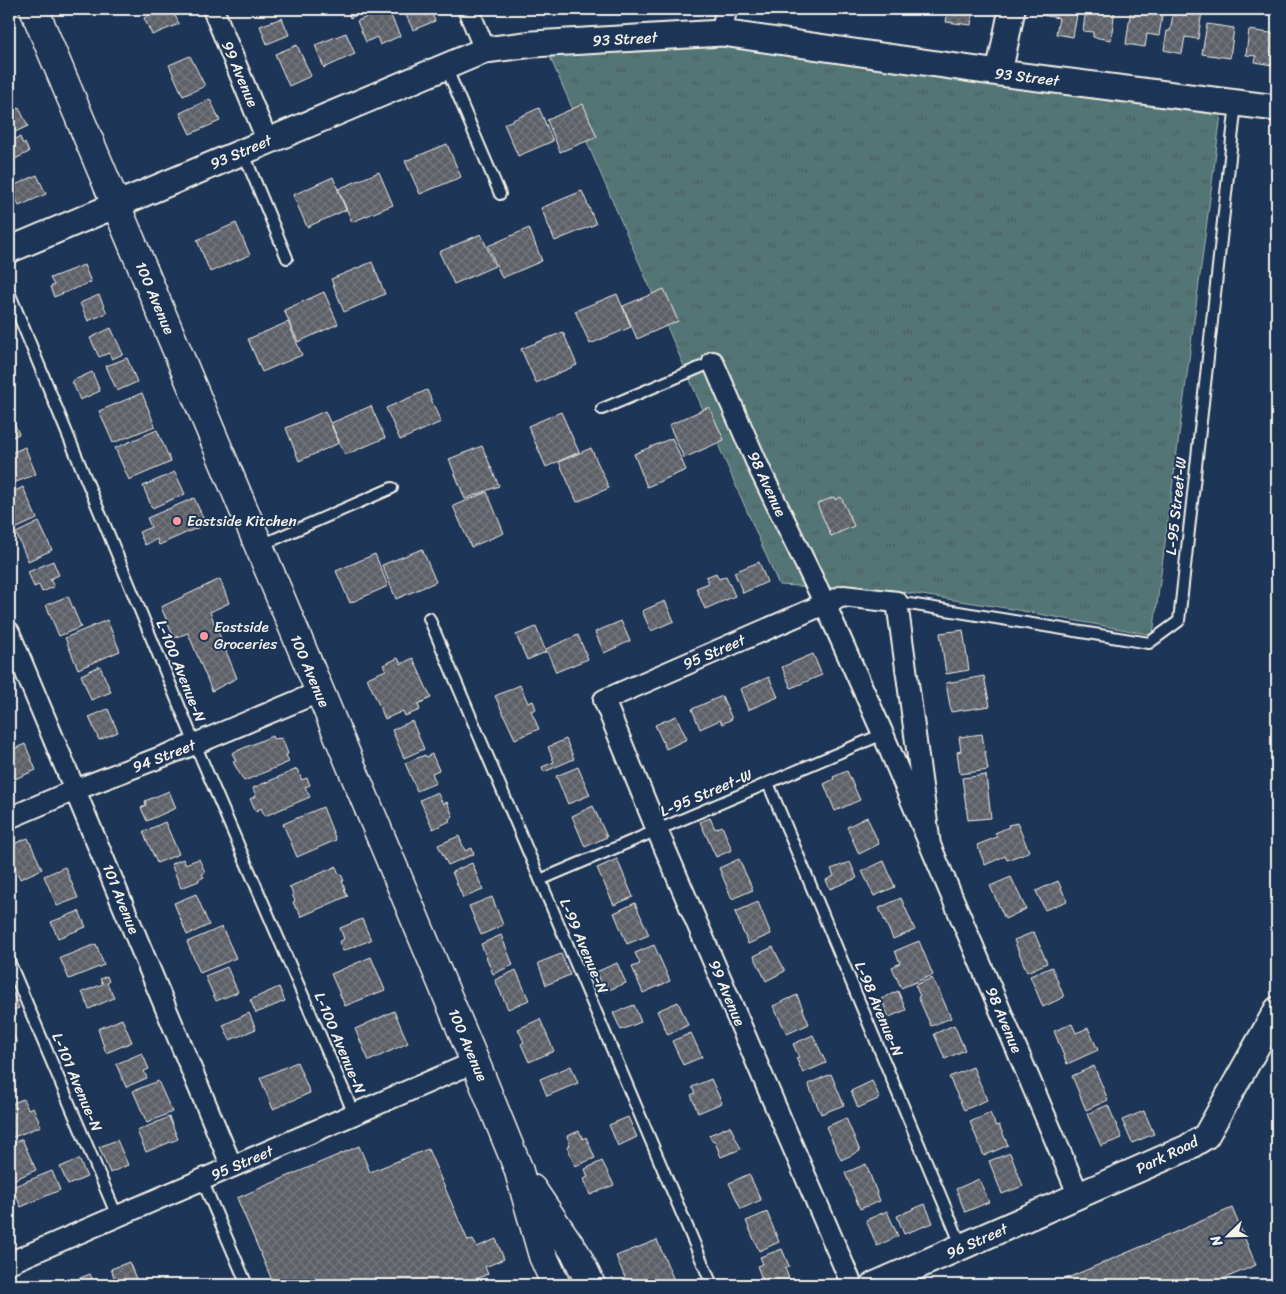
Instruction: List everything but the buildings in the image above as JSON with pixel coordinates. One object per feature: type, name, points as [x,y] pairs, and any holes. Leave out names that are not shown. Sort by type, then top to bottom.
[{"type":"main road","name":"100 Avenue","points":[[34,9],[475,1062],[518,1168],[543,1256],[556,1285]]},
{"type":"main road","name":"100 Avenue","points":[[518,1168],[576,1254],[591,1285]]},
{"type":"street","name":"99 Avenue","points":[[213,9],[267,140]]},
{"type":"street","points":[[468,9],[485,50]]},
{"type":"street","points":[[722,33],[726,9]]},
{"type":"street","points":[[999,73],[1012,9]]},
{"type":"street","name":"93 Street","points":[[9,250],[485,50],[533,44],[722,33],[999,73],[1277,108]]},
{"type":"street","name":"98 Avenue","points":[[713,362],[758,468],[825,604],[883,734],[1079,1196]]},
{"type":"street","points":[[825,604],[843,596],[897,602]]},
{"type":"street","name":"98 Avenue","points":[[897,602],[930,845]]},
{"type":"street","name":"95 Street","points":[[604,700],[825,604]]},
{"type":"street","name":"101 Avenue","points":[[9,632],[232,1167]]},
{"type":"street","name":"94 Street","points":[[9,818],[319,692]]},
{"type":"street","name":"99 Avenue","points":[[604,700],[657,830],[852,1285]]},
{"type":"street","name":"Park Road","points":[[1079,1196],[1187,1148],[1206,1136],[1277,1010]]},
{"type":"street","name":"95 Street","points":[[9,1263],[475,1062]]},
{"type":"street","name":"96 Street","points":[[874,1285],[1079,1196]]},
{"type":"lane","points":[[446,66],[500,194]]},
{"type":"lane","name":"L-95 Street-W","points":[[897,602],[1149,643],[1179,621],[1236,103]]},
{"type":"lane","points":[[242,151],[287,258]]},
{"type":"lane","name":"L-100 Avenue-N","points":[[9,292],[195,744],[354,1114]]},
{"type":"lane","points":[[602,409],[713,362]]},
{"type":"lane","points":[[258,546],[392,488]]},
{"type":"lane","name":"L-99 Avenue-N","points":[[429,618],[712,1285]]},
{"type":"lane","name":"L-95 Street-W","points":[[540,880],[883,734]]},
{"type":"lane","name":"L-98 Avenue-N","points":[[768,782],[962,1248]]},
{"type":"lane","name":"L-101 Avenue-N","points":[[9,960],[117,1216]]},
{"type":"lane","points":[[202,1180],[247,1285]]},
{"type":"green space","points":[[730,23],[1221,114],[1153,635],[1012,609],[896,591],[779,585],[540,34]]},
{"type":"place","name":"Eastside Kitchen","points":[[177,521]]},
{"type":"place","name":"Eastside Groceries","points":[[204,636]]}]
